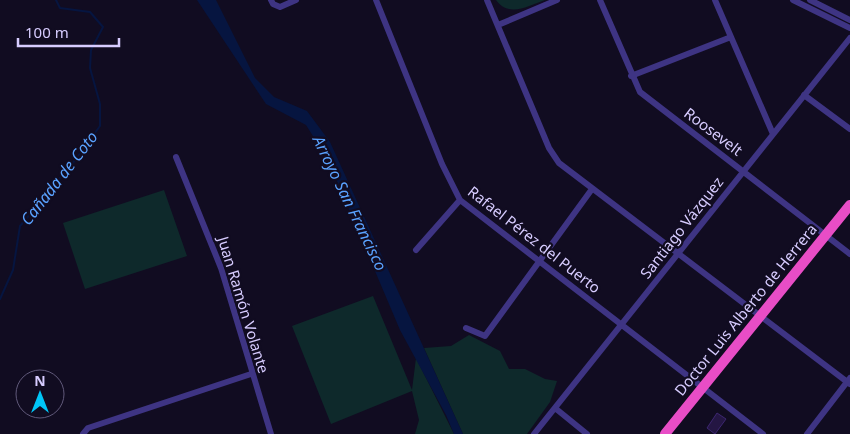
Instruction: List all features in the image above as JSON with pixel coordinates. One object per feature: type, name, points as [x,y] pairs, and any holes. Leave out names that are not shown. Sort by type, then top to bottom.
[{"type":"highway","name":"Doctor Luis Alberto de Herrera","points":[[664,434],[850,205]]},
{"type":"street","points":[[272,2],[280,7],[296,0]]},
{"type":"street","name":"Rafael Pérez del Puerto","points":[[376,0],[442,164],[460,200],[763,434]]},
{"type":"street","points":[[487,0],[549,148],[559,163],[677,254],[849,381],[807,434]]},
{"type":"street","points":[[498,25],[557,0]]},
{"type":"street","name":"Roosevelt","points":[[600,0],[631,76],[645,97],[743,170],[850,254]]},
{"type":"street","points":[[715,0],[773,134]]},
{"type":"street","points":[[793,0],[850,20]]},
{"type":"street","points":[[810,0],[850,28]]},
{"type":"street","points":[[827,0],[830,14]]},
{"type":"street","points":[[631,76],[731,37]]},
{"type":"street","name":"Santiago Vázquez","points":[[534,434],[850,38]]},
{"type":"street","points":[[804,95],[850,129]]},
{"type":"street","name":"Juan Ramón Volante","points":[[176,157],[221,268],[271,434]]},
{"type":"street","points":[[466,328],[485,336],[592,189]]},
{"type":"street","points":[[416,250],[460,200]]},
{"type":"street","points":[[83,432],[252,374]]},
{"type":"street","points":[[555,408],[587,434]]},
{"type":"green space","points":[[496,0],[545,0],[519,9],[513,9],[501,5]]},
{"type":"green space","points":[[164,190],[187,256],[85,289],[63,223]]},
{"type":"green space","points":[[373,296],[412,390],[416,358],[454,434],[415,434],[419,420],[412,391],[331,424],[292,326]]},
{"type":"green space","points":[[469,335],[500,351],[509,369],[525,369],[545,379],[557,381],[550,402],[527,434],[463,434],[424,348],[451,346]]},
{"type":"water","name":"Arroyo San Francisco","points":[[197,0],[216,0],[255,78],[274,97],[307,111],[330,142],[463,434],[454,434],[446,415],[400,330],[328,160],[306,125],[266,104]]},
{"type":"building","points":[[717,413],[726,419],[715,434],[707,428]]},
{"type":"waterway","name":"Cañada de Coto","points":[[0,299],[13,270],[20,226],[76,159],[100,126],[100,104],[90,68],[91,50],[103,27],[90,12],[60,8],[56,0]]}]
